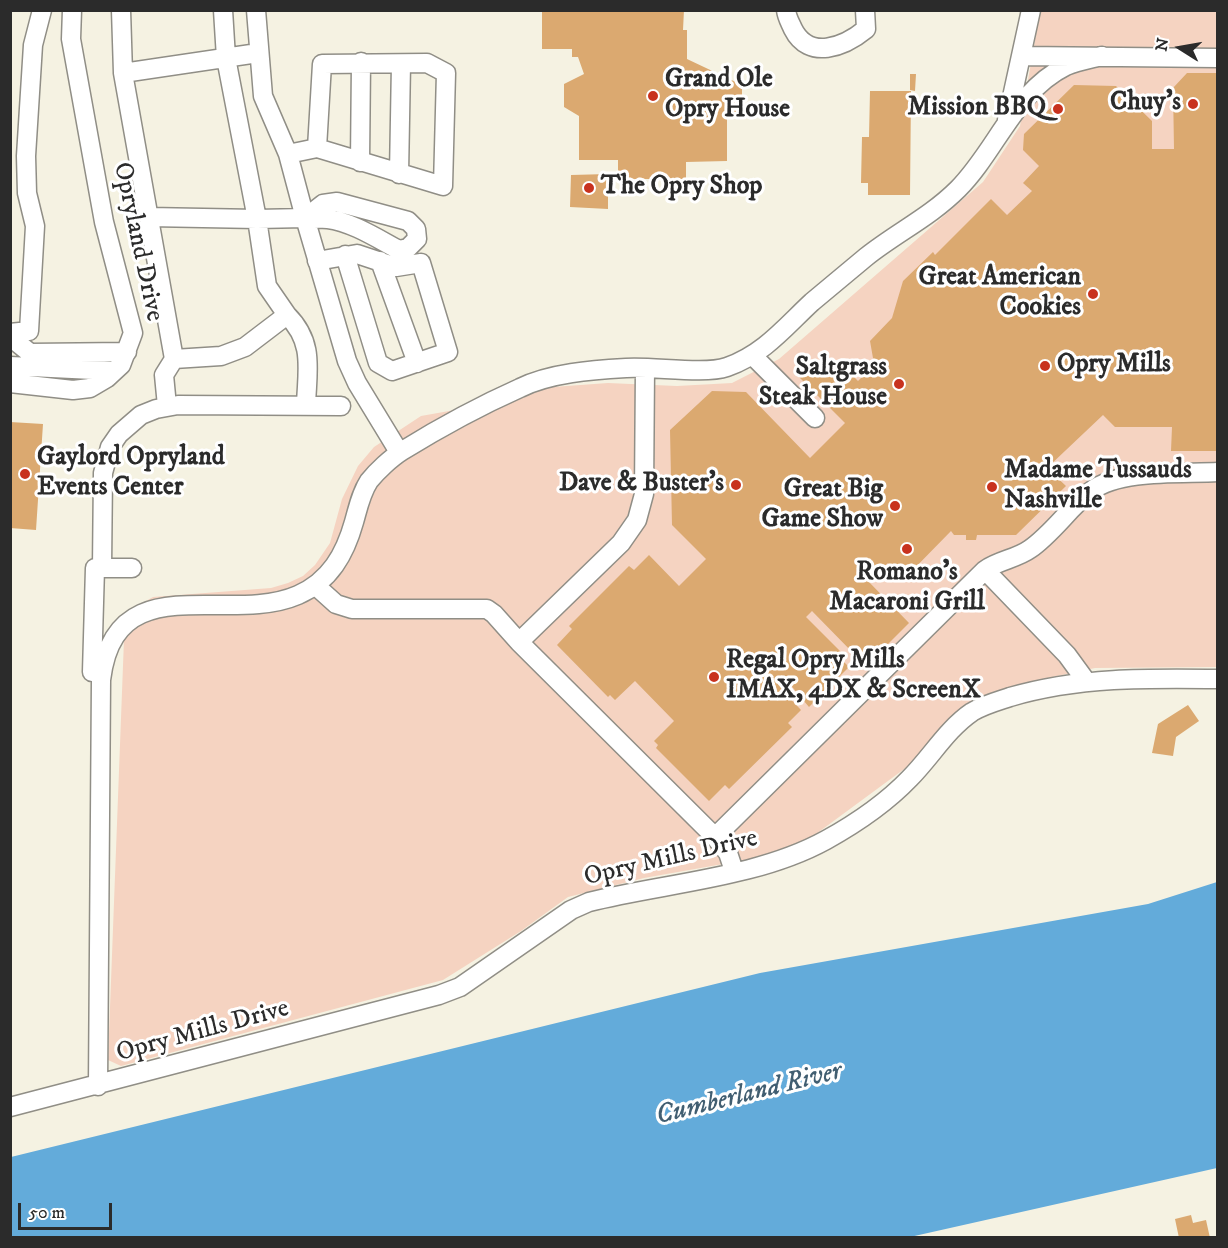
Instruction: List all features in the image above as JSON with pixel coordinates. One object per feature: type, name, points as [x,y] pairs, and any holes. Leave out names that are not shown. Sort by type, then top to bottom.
[{"type":"lane","points":[[42,10],[33,45],[26,156],[27,193],[35,226],[28,331],[12,336],[30,353],[127,352]]},
{"type":"lane","name":"Opryland Drive","points":[[10,383],[73,390],[90,388],[121,365],[133,333],[104,222],[71,39],[72,10]]},
{"type":"lane","points":[[121,10],[123,73],[174,359],[164,375],[167,406]]},
{"type":"lane","points":[[224,10],[226,58],[257,219],[267,286],[287,315],[300,328],[306,342],[306,406]]},
{"type":"lane","points":[[256,10],[263,96],[288,154],[347,361],[357,383],[399,452]]},
{"type":"lane","points":[[786,10],[796,35],[808,47],[828,49],[849,43],[866,29],[865,10]]},
{"type":"lane","points":[[1007,122],[1031,10]]},
{"type":"lane","points":[[123,73],[258,53]]},
{"type":"lane","points":[[1022,56],[1218,58]]},
{"type":"lane","points":[[98,1086],[101,680],[107,650],[126,623],[150,608],[278,602],[316,586],[326,578],[341,557],[358,503],[370,481],[399,452],[521,387],[602,370],[723,368],[752,355],[781,334],[812,303],[867,256],[913,226],[959,187],[997,139],[1007,122],[1053,73],[1069,64],[1102,56]]},
{"type":"lane","points":[[360,162],[362,62]]},
{"type":"lane","points":[[288,154],[317,148],[443,186],[446,73],[427,63],[322,64],[317,148]]},
{"type":"lane","points":[[399,174],[400,64]]},
{"type":"lane","points":[[148,217],[305,218],[317,221],[327,219],[399,250],[408,248],[417,239],[416,229],[408,221],[338,202],[322,204],[305,218]]},
{"type":"lane","points":[[317,261],[345,255],[357,254],[396,267],[421,263],[448,352],[392,371],[378,363],[345,255]]},
{"type":"lane","points":[[380,261],[417,363]]},
{"type":"lane","points":[[174,359],[221,356],[245,347],[287,315]]},
{"type":"lane","points":[[752,355],[815,418]]},
{"type":"lane","points":[[10,366],[114,371]]},
{"type":"lane","points":[[519,642],[621,543],[637,520],[644,494],[645,368]]},
{"type":"lane","points":[[92,680],[103,473],[110,447],[129,424],[141,415],[167,406],[340,406]]},
{"type":"lane","points":[[715,837],[985,570],[998,561],[1019,555],[1031,548],[1090,492],[1106,481],[1128,477],[1218,472]]},
{"type":"lane","points":[[98,568],[132,568]]},
{"type":"lane","points":[[985,570],[1067,655],[1086,681]]},
{"type":"lane","points":[[316,586],[336,604],[352,609],[487,609],[715,837],[728,853],[734,871]]},
{"type":"lane","name":"Opry Mills Drive","points":[[10,1107],[98,1086],[439,995],[460,987],[571,910],[589,902],[775,862],[842,830],[909,779],[946,736],[973,712],[1030,691],[1086,681],[1218,679]]},
{"type":"shaded area","name":"Opry Mills","points":[[1040,11],[1217,11],[1217,667],[1095,668],[1048,678],[982,699],[911,764],[801,845],[757,858],[644,878],[568,897],[521,931],[443,980],[121,1066],[108,1060],[125,613],[153,597],[271,588],[303,576],[315,565],[330,543],[342,499],[358,466],[374,447],[421,416],[477,406],[553,387],[608,383],[677,386],[732,383],[779,359],[983,182],[1020,126]]},
{"type":"water","name":"Cumberland River","points":[[1217,882],[1217,1168],[910,1237],[11,1237],[11,1157],[760,973],[1148,904]]},
{"type":"building","name":"Grand Ole Opry House","points":[[542,10],[684,10],[683,30],[687,30],[687,59],[742,85],[742,109],[727,117],[727,161],[686,162],[686,179],[618,179],[618,160],[579,160],[579,116],[564,107],[564,84],[584,74],[578,57],[572,57],[572,49],[542,49]]},
{"type":"building","name":"Opry Mills","points":[[1187,73],[1218,73],[1218,451],[1171,451],[1172,427],[1115,427],[1103,415],[1047,468],[1066,486],[1016,535],[977,535],[976,540],[966,540],[966,535],[954,535],[951,531],[904,579],[888,563],[868,581],[909,623],[876,656],[857,657],[812,611],[806,617],[845,656],[842,660],[849,667],[809,707],[788,682],[781,689],[801,710],[788,723],[792,727],[729,789],[725,785],[709,801],[656,748],[658,745],[654,741],[674,721],[635,681],[615,700],[610,695],[608,697],[557,645],[572,629],[569,626],[629,566],[634,570],[649,555],[679,586],[706,559],[672,525],[670,430],[712,391],[746,392],[810,458],[845,423],[799,377],[816,362],[827,370],[854,377],[858,381],[877,362],[873,358],[870,341],[892,318],[903,281],[933,252],[935,255],[991,199],[1007,215],[1032,191],[1023,183],[1039,166],[1023,150],[1024,134],[1074,85],[1116,86],[1152,121],[1152,149],[1174,149],[1173,88]]},
{"type":"building","points":[[910,74],[916,74],[915,91],[910,90]]},
{"type":"building","points":[[870,91],[911,91],[910,195],[868,195],[868,183],[861,183],[862,137],[869,137]]},
{"type":"building","name":"The Opry Shop","points":[[608,174],[608,209],[570,207],[571,175]]},
{"type":"building","name":"Gaylord Opryland Events Center","points":[[10,422],[43,424],[36,530],[10,528]]},
{"type":"building","points":[[1188,705],[1199,721],[1176,737],[1173,756],[1152,753],[1158,724]]},
{"type":"building","points":[[1191,1215],[1193,1223],[1206,1220],[1210,1238],[1179,1238],[1175,1219]]},
{"type":"place","name":"Grand Ole Opry House","points":[[653,96]]},
{"type":"place","name":"Chuy's","points":[[1193,104]]},
{"type":"place","name":"Mission BBQ","points":[[1058,109]]},
{"type":"place","name":"The Opry Shop","points":[[589,188]]},
{"type":"place","name":"Great American Cookies","points":[[1093,294]]},
{"type":"place","name":"Opry Mills","points":[[1045,366]]},
{"type":"place","name":"Saltgrass Steak House","points":[[899,384]]},
{"type":"place","name":"Gaylord Opryland Events Center","points":[[25,474]]},
{"type":"place","name":"Dave & Buster's","points":[[736,485]]},
{"type":"place","name":"Madame Tussauds Nashville","points":[[992,487]]},
{"type":"place","name":"Great Big Game Show","points":[[895,506]]},
{"type":"place","name":"Romano's Macaroni Grill","points":[[907,549]]},
{"type":"place","name":"Regal Opry Mills IMAX, 4DX & ScreenX","points":[[714,677]]}]
